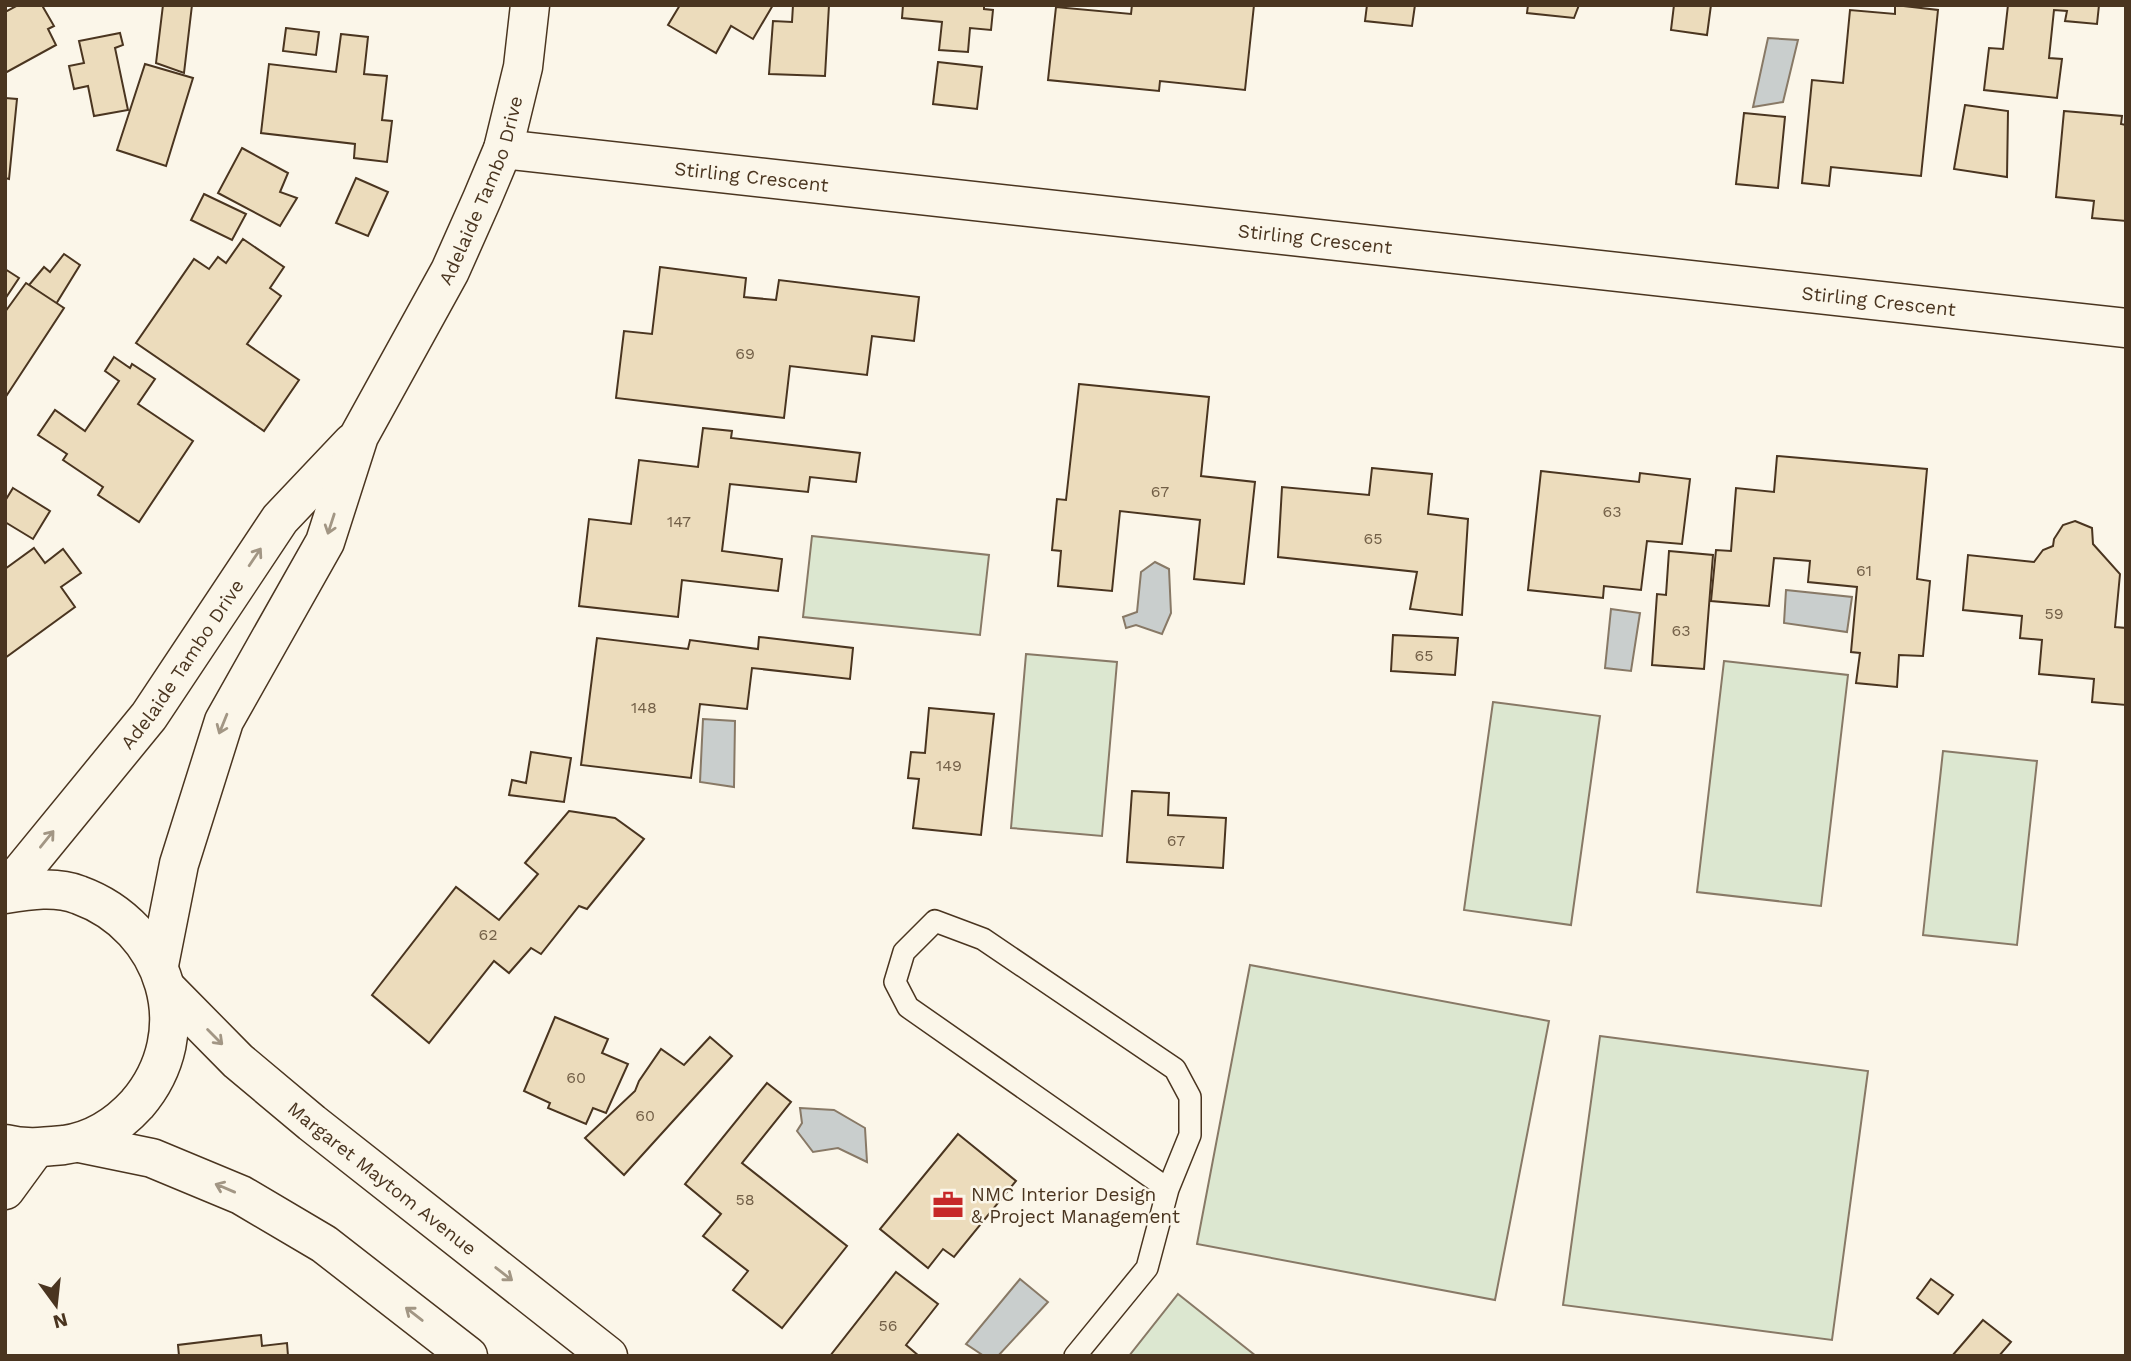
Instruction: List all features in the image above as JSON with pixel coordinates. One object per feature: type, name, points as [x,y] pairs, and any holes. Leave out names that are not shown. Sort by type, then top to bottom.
[{"type":"street","name":"Adelaide Tambo Drive","points":[[79,1143],[105,1132],[127,1115],[145,1094],[159,1070],[167,1044],[170,1016],[163,977],[179,864],[223,721],[325,541],[359,436],[450,271],[503,149],[523,67],[530,5]]},
{"type":"street","name":"Stirling Crescent","points":[[503,149],[2126,328]]},
{"type":"street","name":"Adelaide Tambo Drive","points":[[5,893],[149,716],[280,519],[359,436]]},
{"type":"street","name":"Margaret Maytom Avenue","points":[[5,893],[40,889],[78,894],[111,910],[138,934],[163,977],[238,1060],[312,1123],[608,1356]]},
{"type":"street","points":[[5,1190],[20,1147],[79,1143],[152,1158],[241,1195],[324,1244],[468,1356]]},
{"type":"lane","points":[[1075,1356],[1147,1268],[1168,1189],[1190,1135],[1190,1097],[1175,1069],[983,939],[935,921],[904,952],[895,982],[908,1007],[1168,1189]]},
{"type":"green space","points":[[812,536],[989,555],[980,635],[803,617]]},
{"type":"green space","points":[[1026,654],[1117,662],[1102,836],[1011,828]]},
{"type":"green space","points":[[1724,661],[1848,675],[1821,906],[1697,892]]},
{"type":"green space","points":[[1493,702],[1600,716],[1571,925],[1464,910]]},
{"type":"green space","points":[[1943,751],[2037,761],[2017,945],[1923,935]]},
{"type":"green space","points":[[1250,965],[1549,1021],[1495,1300],[1197,1244]]},
{"type":"green space","points":[[1600,1036],[1868,1071],[1832,1340],[1563,1305]]},
{"type":"green space","points":[[1178,1294],[1256,1356],[1129,1356]]},
{"type":"shaded area","points":[[1768,38],[1798,40],[1783,102],[1753,107]]},
{"type":"shaded area","points":[[1155,562],[1169,569],[1171,613],[1162,634],[1136,625],[1126,628],[1123,617],[1137,612],[1141,572]]},
{"type":"shaded area","points":[[1786,590],[1852,597],[1847,632],[1784,623]]},
{"type":"shaded area","points":[[1611,609],[1640,613],[1631,671],[1605,668]]},
{"type":"shaded area","points":[[703,719],[735,721],[734,787],[700,782]]},
{"type":"shaded area","points":[[800,1108],[834,1110],[865,1128],[867,1162],[838,1148],[813,1152],[797,1131],[802,1123]]},
{"type":"shaded area","points":[[1020,1279],[1048,1302],[998,1356],[984,1356],[966,1344]]},
{"type":"building","points":[[18,5],[46,5],[43,7],[54,26],[48,29],[56,45],[5,73],[5,12]]},
{"type":"building","points":[[163,5],[192,5],[184,73],[156,63]]},
{"type":"building","points":[[680,5],[773,5],[753,39],[731,26],[716,53],[668,25]]},
{"type":"building","points":[[793,5],[829,5],[825,76],[769,74],[773,21],[792,22]]},
{"type":"building","points":[[903,5],[984,5],[984,9],[993,10],[991,30],[970,28],[968,52],[939,50],[942,22],[902,18]]},
{"type":"building","points":[[1132,5],[1254,5],[1245,90],[1160,81],[1159,91],[1048,80],[1056,7],[1131,14]]},
{"type":"building","points":[[1367,5],[1415,5],[1412,26],[1365,21]]},
{"type":"building","points":[[1528,5],[1579,5],[1574,18],[1527,13]]},
{"type":"building","points":[[1674,5],[1711,5],[1707,35],[1671,30]]},
{"type":"building","points":[[1895,5],[1938,10],[1921,176],[1831,167],[1829,186],[1802,183],[1812,80],[1843,83],[1850,10],[1895,14]]},
{"type":"building","points":[[2008,5],[2099,5],[2097,24],[2065,21],[2067,11],[2054,10],[2049,58],[2062,59],[2057,98],[1984,90],[1989,48],[2003,49]]},
{"type":"building","points":[[286,28],[319,32],[316,55],[283,51]]},
{"type":"building","points":[[120,33],[123,45],[115,48],[128,110],[94,116],[88,86],[74,89],[69,66],[84,63],[79,41]]},
{"type":"building","points":[[341,34],[368,37],[364,74],[387,76],[382,120],[392,121],[387,162],[354,158],[355,144],[261,133],[269,64],[336,72]]},
{"type":"building","points":[[938,62],[982,67],[977,109],[933,104]]},
{"type":"building","points":[[145,64],[193,78],[166,166],[117,150]]},
{"type":"building","points":[[5,98],[17,99],[9,179],[5,178]]},
{"type":"building","points":[[1965,105],[2008,111],[2007,177],[1954,169]]},
{"type":"building","points":[[2064,111],[2122,116],[2121,124],[2126,125],[2126,221],[2092,218],[2094,201],[2056,197]]},
{"type":"building","points":[[1744,113],[1785,117],[1778,188],[1736,184]]},
{"type":"building","points":[[242,148],[288,173],[280,192],[297,198],[280,226],[218,193]]},
{"type":"building","points":[[356,178],[388,192],[368,236],[336,223]]},
{"type":"building","points":[[204,194],[246,214],[232,240],[191,220]]},
{"type":"building","points":[[243,239],[284,267],[270,288],[281,296],[247,344],[299,380],[264,431],[136,343],[194,259],[209,269],[218,257],[226,263]]},
{"type":"building","points":[[64,254],[80,265],[56,304],[29,285],[44,267],[50,272]]},
{"type":"building","points":[[660,267],[746,278],[744,297],[776,300],[779,280],[919,297],[914,341],[872,336],[867,375],[790,366],[784,418],[616,398],[624,331],[652,334]]},
{"type":"building","points":[[5,269],[19,278],[5,299]]},
{"type":"building","points":[[26,283],[64,308],[5,398],[5,312]]},
{"type":"building","points":[[114,357],[130,368],[132,364],[155,379],[138,404],[193,441],[139,522],[98,495],[103,487],[63,460],[67,454],[38,435],[55,410],[85,431],[119,381],[105,371]]},
{"type":"building","points":[[1079,384],[1209,397],[1201,476],[1255,482],[1244,584],[1194,579],[1200,520],[1120,511],[1112,591],[1058,586],[1061,551],[1052,550],[1057,499],[1066,500]]},
{"type":"building","points":[[703,428],[732,431],[731,438],[860,453],[856,482],[810,477],[808,492],[730,484],[722,551],[782,559],[778,591],[682,580],[678,617],[579,606],[589,519],[631,524],[639,460],[698,467]]},
{"type":"building","points":[[1777,456],[1927,469],[1917,579],[1930,581],[1923,656],[1899,655],[1897,687],[1856,683],[1860,653],[1851,652],[1857,587],[1808,582],[1810,561],[1774,558],[1769,606],[1711,601],[1716,550],[1731,551],[1736,488],[1774,492]]},
{"type":"building","points":[[1372,468],[1432,474],[1428,514],[1468,519],[1462,615],[1410,609],[1417,572],[1278,557],[1282,487],[1369,495]]},
{"type":"building","points":[[1541,471],[1639,482],[1640,473],[1690,479],[1682,544],[1647,541],[1641,590],[1604,586],[1603,598],[1528,590]]},
{"type":"building","points":[[13,488],[50,511],[33,539],[5,522],[5,501]]},
{"type":"building","points":[[2075,521],[2092,528],[2093,544],[2120,574],[2115,627],[2126,628],[2126,705],[2092,702],[2094,679],[2039,674],[2042,640],[2020,638],[2022,616],[1963,610],[1968,555],[2034,562],[2043,550],[2053,546],[2054,539],[2063,525]]},
{"type":"building","points":[[34,548],[45,563],[63,549],[81,573],[61,587],[75,607],[5,658],[5,569]]},
{"type":"building","points":[[1669,551],[1713,555],[1704,669],[1652,665],[1657,594],[1666,595]]},
{"type":"building","points":[[1393,635],[1458,638],[1455,675],[1391,671]]},
{"type":"building","points":[[759,637],[853,648],[850,679],[752,668],[747,709],[700,704],[691,778],[581,765],[597,638],[688,649],[690,640],[758,649]]},
{"type":"building","points":[[929,708],[994,714],[981,835],[913,828],[919,779],[908,778],[911,752],[925,753]]},
{"type":"building","points":[[531,752],[571,758],[564,802],[509,795],[512,780],[526,783]]},
{"type":"building","points":[[1132,791],[1169,793],[1168,815],[1226,818],[1223,868],[1127,862]]},
{"type":"building","points":[[569,811],[615,818],[644,839],[587,909],[579,906],[541,954],[531,948],[509,973],[494,961],[429,1043],[372,995],[456,887],[499,920],[538,874],[525,863]]},
{"type":"building","points":[[555,1017],[608,1039],[602,1053],[628,1064],[606,1113],[593,1108],[586,1124],[548,1108],[550,1103],[524,1091]]},
{"type":"building","points":[[710,1037],[732,1056],[624,1175],[585,1138],[635,1091],[661,1049],[684,1065]]},
{"type":"building","points":[[767,1083],[791,1102],[742,1163],[847,1246],[782,1328],[733,1290],[748,1271],[703,1236],[721,1214],[685,1184]]},
{"type":"building","name":"NMC Interior Design & Project Management","points":[[958,1134],[1016,1181],[954,1257],[943,1249],[928,1268],[880,1229]]},
{"type":"building","points":[[896,1272],[938,1304],[906,1345],[919,1356],[830,1356]]},
{"type":"building","points":[[1931,1279],[1953,1295],[1938,1314],[1917,1298]]},
{"type":"building","points":[[1983,1320],[2011,1342],[1999,1356],[1952,1356]]},
{"type":"building","points":[[261,1335],[262,1346],[287,1343],[288,1356],[179,1356],[178,1345]]},
{"type":"place","name":"NMC Interior Design & Project Management","points":[[948,1205]]}]
